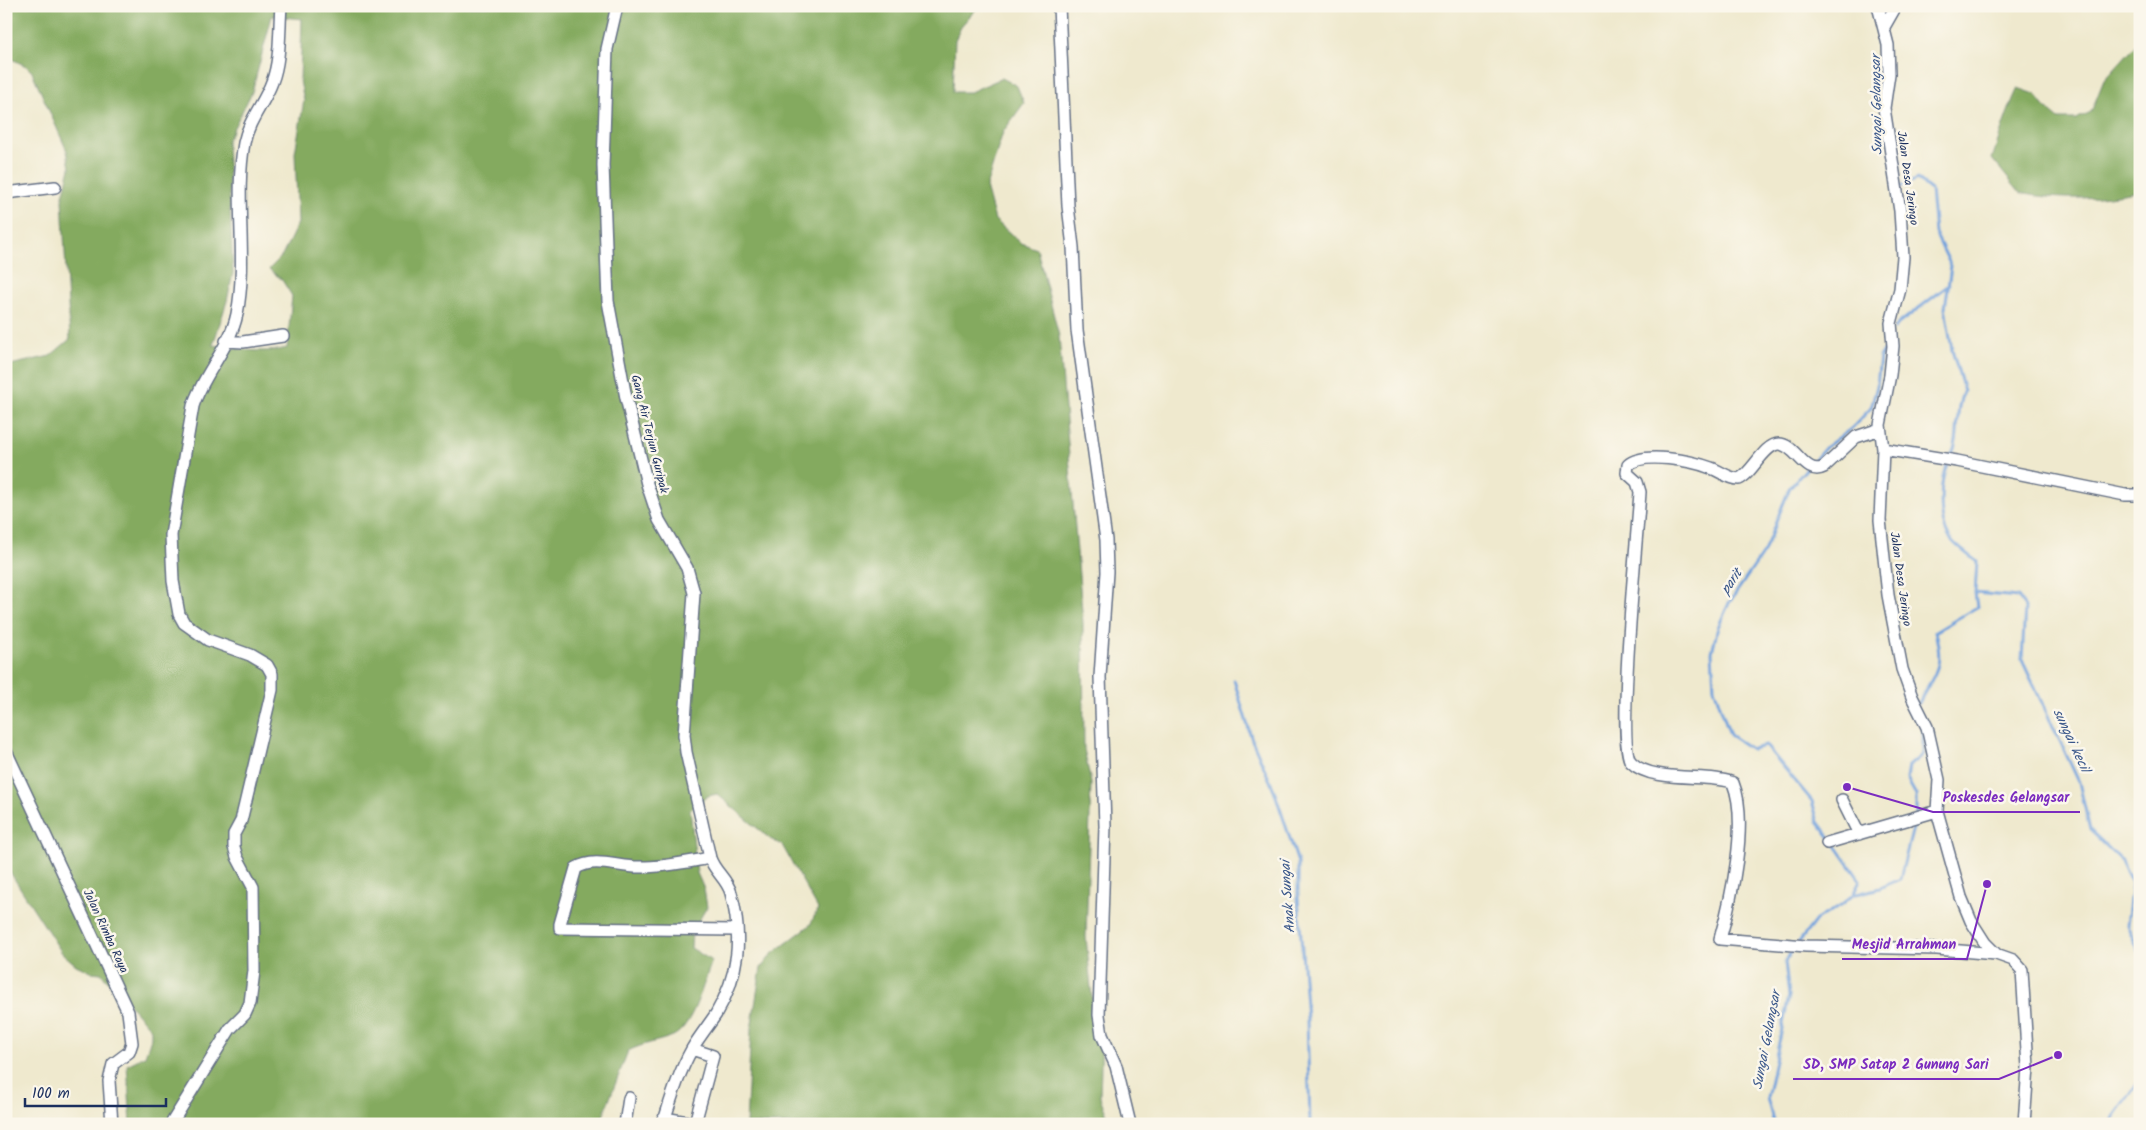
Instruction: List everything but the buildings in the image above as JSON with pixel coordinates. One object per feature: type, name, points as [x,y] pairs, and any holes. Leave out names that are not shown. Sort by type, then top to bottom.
[{"type":"street","points":[[171,1124],[230,1030],[247,1011],[250,1003],[254,971],[254,887],[237,857],[234,834],[241,821],[272,690],[272,674],[267,665],[259,660],[208,640],[184,623],[176,601],[171,535],[193,406],[198,390],[226,341],[237,313],[241,271],[244,146],[252,116],[273,81],[281,6]]},
{"type":"street","name":"Gang Air Terjun Guripak","points":[[617,6],[607,49],[603,156],[603,202],[608,301],[626,398],[647,484],[659,520],[687,568],[694,593],[684,735],[710,858]]},
{"type":"street","points":[[1059,6],[1068,206],[1073,247],[1077,330],[1106,540],[1107,572],[1100,677],[1105,826],[1099,1015],[1102,1035],[1116,1066],[1130,1124]]},
{"type":"street","points":[[1881,16],[1896,6]]},
{"type":"street","name":"Jalan Desa Jeringo","points":[[1881,16],[1889,63],[1884,108],[1900,211],[1903,257],[1900,289],[1891,323],[1890,375],[1880,430],[1883,449],[1880,513],[1885,570],[1902,669],[1927,727],[1939,780],[1937,811],[1968,914],[1979,935],[1996,954],[2013,960],[2022,970],[2028,1067],[2024,1124]]},
{"type":"street","points":[[6,193],[55,187]]},
{"type":"street","points":[[226,341],[243,342],[283,336]]},
{"type":"street","points":[[1880,430],[1856,437],[1823,468],[1809,466],[1787,447],[1778,444],[1770,446],[1739,479],[1702,465],[1679,460],[1644,460],[1628,465],[1627,473],[1637,482],[1640,492],[1626,705],[1627,754],[1631,762],[1647,772],[1731,781],[1734,785],[1738,804],[1738,837],[1729,906],[1720,940],[1806,946],[1936,949],[1996,954]]},
{"type":"street","points":[[1883,449],[1943,458],[2124,495],[2140,495]]},
{"type":"street","name":"Jalan Rimba Raya","points":[[6,751],[128,1012],[132,1043],[130,1052],[113,1064],[109,1081],[112,1124]]},
{"type":"street","points":[[1842,800],[1859,834]]},
{"type":"street","points":[[1827,843],[1937,811]]},
{"type":"street","points":[[700,1124],[664,1121],[692,1049],[716,1014],[737,963],[736,930],[730,892],[724,878],[712,865],[710,858],[641,867],[602,863],[583,864],[576,868],[560,924],[560,928],[736,930]]},
{"type":"street","points":[[692,1049],[714,1056],[695,1123]]},
{"type":"street","points":[[625,1124],[629,1098]]},
{"type":"green space","points":[[6,6],[979,6],[962,25],[955,40],[953,92],[970,92],[1002,78],[1017,86],[1024,103],[1003,132],[986,187],[995,220],[1021,243],[1037,249],[1059,336],[1083,623],[1084,749],[1091,783],[1086,937],[1095,1029],[1102,1035],[1100,1097],[1110,1124],[746,1124],[751,1030],[761,968],[772,954],[810,925],[818,909],[782,845],[770,839],[717,794],[708,796],[690,809],[697,873],[704,889],[707,907],[692,932],[691,948],[712,961],[692,1014],[680,1031],[673,1036],[628,1051],[600,1124],[131,1124],[127,1065],[145,1056],[151,1038],[151,1029],[101,973],[91,972],[76,965],[62,953],[6,866],[6,366],[50,356],[70,339],[62,200],[70,168],[67,151],[32,72],[26,66],[6,56]],"holes":[[[272,16],[302,19],[300,81],[304,100],[295,153],[298,223],[282,256],[269,269],[282,280],[292,296],[287,348],[260,351],[213,345],[227,301],[233,273],[227,141],[252,92]]]},
{"type":"green space","points":[[2140,40],[2140,191],[2080,198],[2035,196],[2020,193],[1992,159],[2018,88],[2035,94],[2046,108],[2059,119],[2076,119],[2091,112],[2104,80]]},
{"type":"waterway","name":"Sungai Gelangsar","points":[[1898,188],[1917,179],[1931,190],[1935,233],[1951,266],[1945,308],[1952,350],[1964,391],[1959,407],[1956,440],[1951,456]]},
{"type":"waterway","name":"parit","points":[[1895,329],[1898,324],[1949,285]]},
{"type":"waterway","name":"parit","points":[[1830,838],[1818,822],[1812,801],[1766,746],[1751,749],[1730,735],[1714,688],[1712,652],[1718,627],[1729,603],[1764,552],[1790,487],[1826,447],[1852,428],[1871,408],[1877,386],[1880,357],[1889,341]]},
{"type":"waterway","name":"Sungai Gelangsar","points":[[1919,703],[1938,663],[1939,655],[1935,632],[1977,607],[1975,593],[1977,562],[1950,538],[1943,522],[1941,500],[1943,479],[1948,462]]},
{"type":"waterway","name":"sungai kecil","points":[[1975,593],[2018,597],[2025,607],[2022,660],[2079,782],[2090,830],[2120,859],[2132,883],[2127,925],[2140,953]]},
{"type":"waterway","name":"Anak Sungai","points":[[1234,680],[1252,740],[1274,790],[1298,863],[1298,897],[1307,1019],[1310,1124]]},
{"type":"waterway","name":"Sungai Gelangsar","points":[[1916,814],[1916,795],[1907,779],[1909,766],[1923,754],[1923,731]]},
{"type":"waterway","name":"Sungai Gelangsar","points":[[1799,942],[1816,920],[1841,905],[1853,895],[1880,888],[1900,879],[1915,820]]},
{"type":"waterway","name":"parit","points":[[1834,843],[1860,880],[1853,895]]},
{"type":"waterway","name":"Sungai Gelangsar","points":[[1774,1124],[1767,1098],[1789,996],[1785,962],[1793,949]]},
{"type":"waterway","name":"sungai kecil","points":[[2109,1124],[2140,1080]]},
{"type":"place","name":"Poskesdes Gelangsar","points":[[1847,787]]},
{"type":"place","name":"Mesjid Arrahman","points":[[1987,884]]},
{"type":"place","name":"SD, SMP Satap 2 Gunung Sari","points":[[2058,1055]]}]
